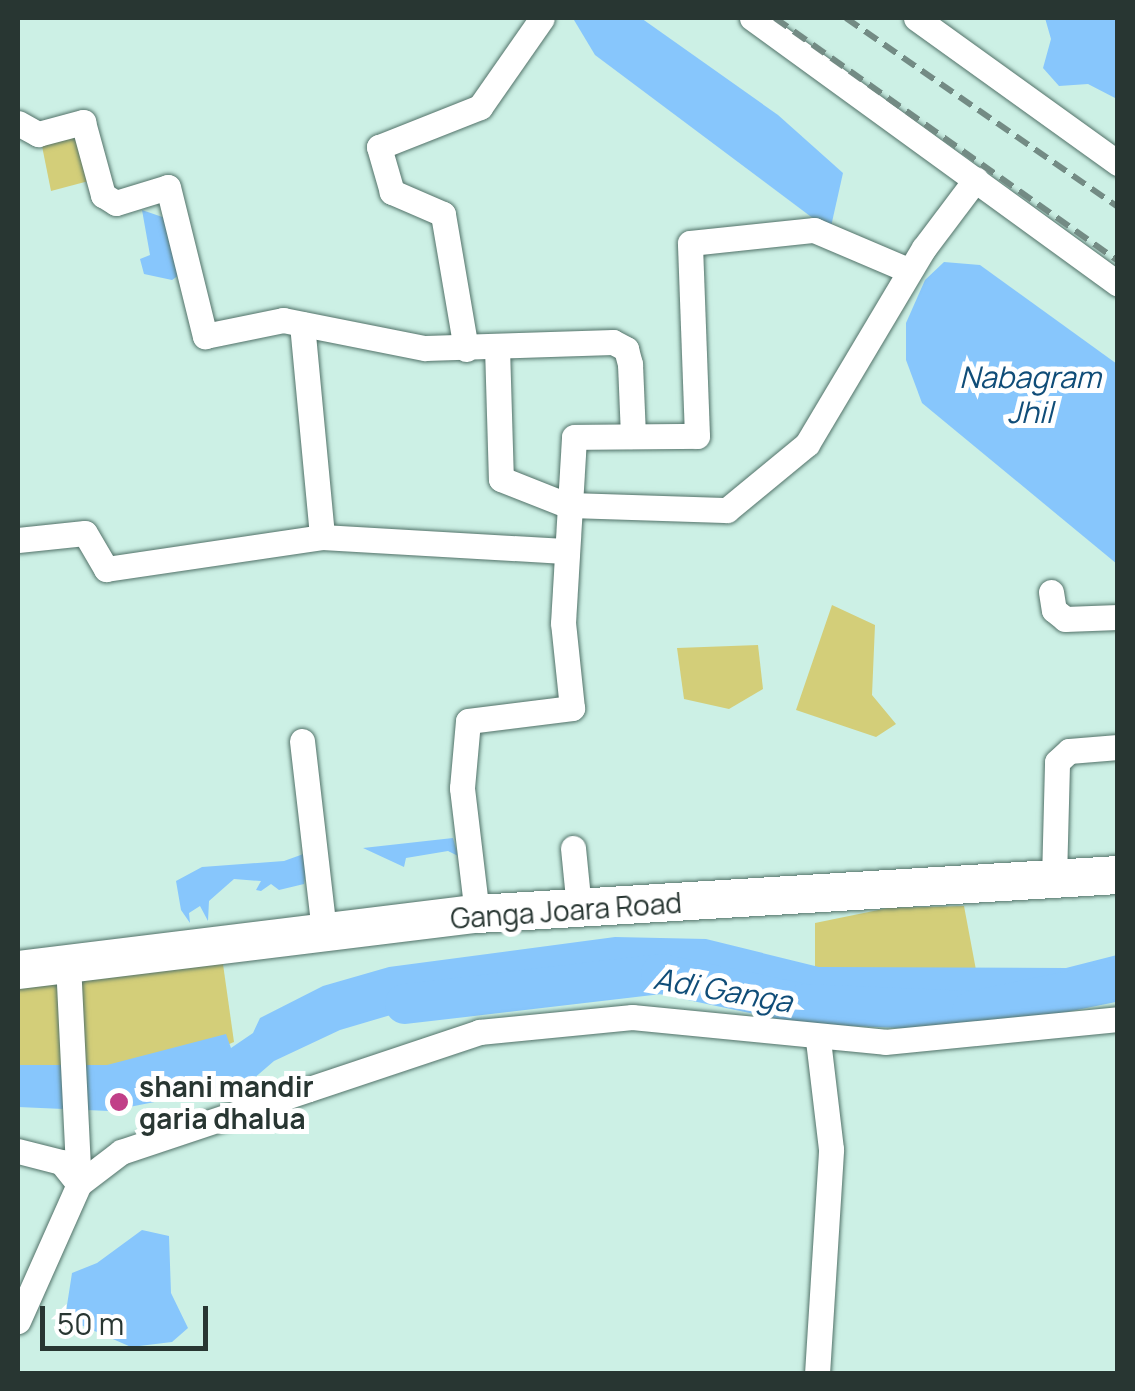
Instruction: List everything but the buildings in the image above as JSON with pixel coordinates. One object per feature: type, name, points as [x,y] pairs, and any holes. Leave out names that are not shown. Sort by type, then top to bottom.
[{"type":"main road","name":"Ganga Joara Road","points":[[18,970],[477,914],[1118,876]]},
{"type":"street","points":[[466,350],[443,214],[392,192],[378,147],[480,107],[542,18]]},
{"type":"street","points":[[752,18],[1118,284]]},
{"type":"street","points":[[916,18],[1118,163]]},
{"type":"street","points":[[18,124],[38,134],[83,122],[103,195],[116,202],[168,188],[205,336],[256,322],[302,324],[466,350],[590,341],[626,350],[633,436]]},
{"type":"street","points":[[497,347],[501,479],[566,505],[727,510],[806,444],[910,271],[976,179]]},
{"type":"street","points":[[477,914],[462,788],[468,721],[572,708],[563,623],[566,505],[574,437],[698,436],[690,244],[814,230],[910,271]]},
{"type":"street","points":[[302,324],[322,537]]},
{"type":"street","points":[[18,540],[85,534],[97,561],[121,569],[322,537],[565,551]]},
{"type":"street","points":[[1051,592],[1054,610],[1065,618],[1118,617]]},
{"type":"street","points":[[302,741],[324,932]]},
{"type":"street","points":[[1054,879],[1057,762],[1069,751],[1118,748]]},
{"type":"street","points":[[573,848],[579,908]]},
{"type":"street","points":[[18,1322],[80,1184],[68,963]]},
{"type":"street","points":[[80,1184],[121,1152],[165,1135],[480,1032],[632,1016],[748,1026],[818,1040],[885,1042],[1118,1019]]},
{"type":"street","points":[[817,1374],[831,1149],[818,1040]]},
{"type":"street","points":[[18,1151],[61,1162],[80,1184]]},
{"type":"shaded area","points":[[81,125],[100,178],[51,191],[40,136]]},
{"type":"shaded area","points":[[832,605],[875,625],[872,695],[896,724],[876,737],[796,710]]},
{"type":"shaded area","points":[[758,645],[763,689],[729,709],[684,699],[677,648]]},
{"type":"shaded area","points":[[964,906],[976,970],[815,973],[815,923],[888,908]]},
{"type":"shaded area","points":[[222,957],[234,1042],[148,1078],[18,1081],[18,981]]},
{"type":"water","points":[[641,18],[778,115],[843,173],[830,231],[595,55],[574,20]]},
{"type":"water","points":[[1045,18],[1117,18],[1117,99],[1088,84],[1059,86],[1043,68],[1051,39]]},
{"type":"water","points":[[142,210],[174,221],[182,273],[172,280],[144,274],[140,259],[150,255]]},
{"type":"water","name":"Nabagram Jhil","points":[[944,262],[980,265],[1117,364],[1117,564],[922,403],[906,360],[906,323],[925,280]]},
{"type":"water","points":[[453,838],[458,856],[448,851],[406,858],[404,867],[363,848]]},
{"type":"water","points":[[309,852],[304,884],[279,890],[271,884],[261,891],[256,890],[261,881],[234,879],[209,901],[208,921],[200,906],[189,913],[190,923],[181,910],[176,881],[202,867],[284,861]]},
{"type":"water","points":[[615,937],[706,939],[819,967],[1066,968],[1117,955],[1117,986],[1064,987],[941,1006],[645,976],[556,978],[465,993],[340,1030],[274,1061],[253,1079],[190,1095],[109,1111],[18,1107],[18,1065],[107,1065],[226,1034],[231,1048],[253,1033],[260,1018],[323,986],[389,967]]},
{"type":"water","points":[[142,1230],[169,1236],[171,1293],[188,1328],[172,1342],[131,1347],[65,1318],[72,1273],[97,1263]]},
{"type":"waterway","name":"Adi Ganga","points":[[405,1004],[661,974],[804,1004],[972,1011],[1118,981]]},
{"type":"railway","points":[[775,18],[1118,261]]},
{"type":"railway","points":[[846,18],[1118,207]]},
{"type":"place","name":"shani mandir garia dhalua","points":[[119,1102]]}]
